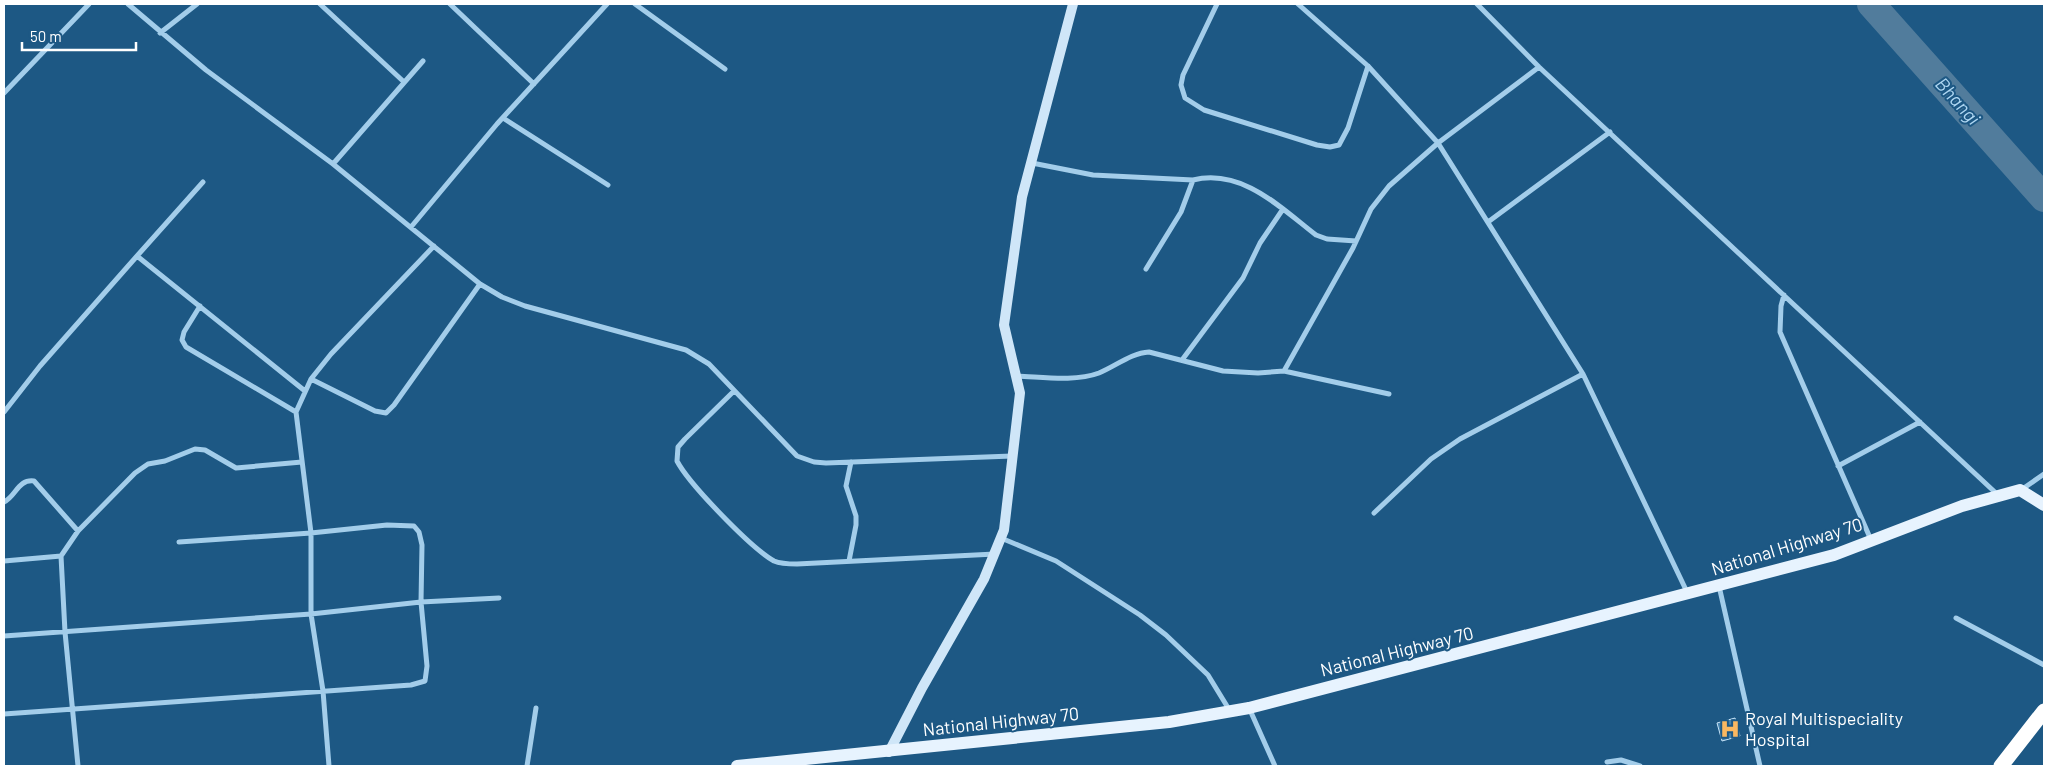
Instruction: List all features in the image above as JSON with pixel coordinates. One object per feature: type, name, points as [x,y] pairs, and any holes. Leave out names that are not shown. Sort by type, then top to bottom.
[{"type":"highway","points":[[2001,766],[2044,711]]},
{"type":"main road","points":[[889,752],[922,688],[984,579],[1001,538],[1008,507],[1020,393],[1004,325],[1022,197],[1073,4]]},
{"type":"main road","points":[[2020,490],[2044,505]]},
{"type":"main road","name":"National Highway 70","points":[[737,766],[1169,722],[1249,708],[1688,595],[1718,585],[1834,555],[1962,506],[2020,490]]},
{"type":"street","points":[[4,93],[89,4]]},
{"type":"street","points":[[128,4],[206,70],[332,164],[480,284],[502,297],[525,306],[686,350],[709,364],[797,456],[814,462],[1012,456]]},
{"type":"street","points":[[160,33],[197,4]]},
{"type":"street","points":[[320,4],[404,82]]},
{"type":"street","points":[[450,4],[534,84]]},
{"type":"street","points":[[411,227],[503,118],[607,4]]},
{"type":"street","points":[[635,4],[725,69]]},
{"type":"street","points":[[1217,4],[1183,75],[1181,84],[1185,98],[1204,110],[1317,145],[1330,147],[1338,145],[1348,128],[1368,66]]},
{"type":"street","points":[[1298,4],[1368,66],[1438,143],[1583,374],[1688,595]]},
{"type":"street","points":[[1477,4],[1539,66],[1998,495]]},
{"type":"street","points":[[332,164],[423,61]]},
{"type":"street","points":[[1284,371],[1356,241],[1371,209],[1389,186],[1438,143],[1539,66]]},
{"type":"street","points":[[503,118],[608,185]]},
{"type":"street","points":[[1488,222],[1610,132]]},
{"type":"street","points":[[1032,163],[1093,175],[1192,180],[1212,178],[1240,182],[1255,189],[1322,238],[1356,241]]},
{"type":"street","points":[[1146,269],[1184,208],[1192,180]]},
{"type":"street","points":[[4,412],[40,366],[203,182]]},
{"type":"street","points":[[1182,360],[1244,278],[1260,243],[1283,209]]},
{"type":"street","points":[[329,766],[323,691],[312,614],[311,533],[296,412],[311,379],[331,354],[434,246]]},
{"type":"street","points":[[137,256],[305,390]]},
{"type":"street","points":[[311,379],[375,411],[386,413],[394,406],[480,284]]},
{"type":"street","points":[[1784,295],[1781,306],[1780,332],[1871,541]]},
{"type":"street","points":[[200,306],[184,332],[182,340],[186,347],[296,412]]},
{"type":"street","points":[[1017,376],[1057,378],[1087,376],[1098,373],[1140,352],[1149,352],[1223,371],[1258,373],[1284,371],[1389,394]]},
{"type":"street","points":[[1374,513],[1431,459],[1460,439],[1583,374]]},
{"type":"street","points":[[734,391],[678,447],[676,455],[680,466],[719,511],[763,553],[776,562],[797,564],[995,554]]},
{"type":"street","points":[[1838,466],[1920,422]]},
{"type":"street","points":[[78,766],[65,632],[61,556],[78,531],[135,473],[148,464],[165,461],[195,449],[205,450],[236,468],[302,462]]},
{"type":"street","points":[[849,561],[856,525],[856,516],[846,486],[850,462]]},
{"type":"street","points":[[2020,490],[2044,474]]},
{"type":"street","points":[[4,502],[11,498],[20,484],[26,481],[34,481],[78,531]]},
{"type":"street","points":[[4,714],[422,684],[425,681],[428,666],[421,602],[422,545],[419,532],[414,526],[388,525],[311,533],[179,542]]},
{"type":"street","points":[[1001,538],[1056,561],[1166,635],[1208,675],[1230,711]]},
{"type":"street","points":[[4,561],[61,556]]},
{"type":"street","points":[[1718,585],[1760,766]]},
{"type":"street","points":[[4,636],[312,614],[421,602],[499,598]]},
{"type":"street","points":[[1956,618],[2044,666]]},
{"type":"street","points":[[528,766],[536,708]]},
{"type":"street","points":[[1249,708],[1275,766]]},
{"type":"street","points":[[1607,762],[1620,760],[1640,766]]},
{"type":"building","points":[[1735,718],[1740,736],[1722,741],[1717,723]]},
{"type":"waterway","name":"Bhangi","points":[[1871,4],[2044,198]]},
{"type":"place","name":"Royal Multispeciality Hospital","points":[[1730,729]]}]
